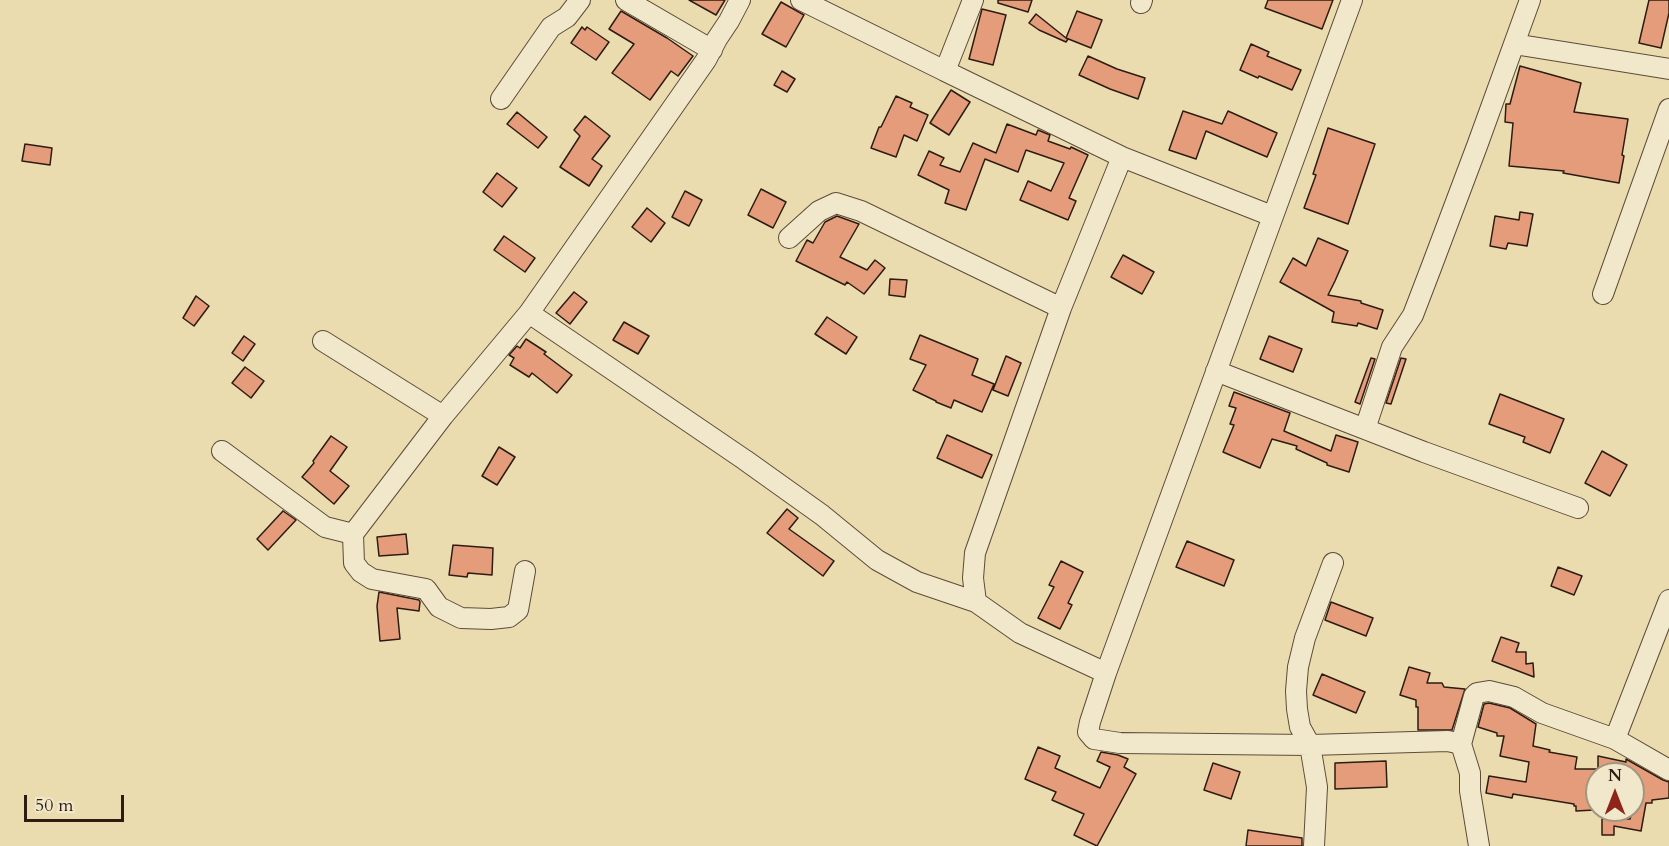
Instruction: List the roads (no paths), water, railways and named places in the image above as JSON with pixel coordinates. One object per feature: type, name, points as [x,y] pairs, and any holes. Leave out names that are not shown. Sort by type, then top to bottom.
[{"type":"street","points":[[501,99],[551,27],[567,17],[580,0]]},
{"type":"street","points":[[626,0],[712,50]]},
{"type":"street","points":[[525,571],[518,610],[509,617],[461,618],[439,607],[426,589],[372,579],[361,572],[354,563],[353,534],[443,416],[529,313],[706,60],[740,0]]},
{"type":"street","points":[[801,0],[1122,157],[1272,216]]},
{"type":"street","points":[[945,71],[973,0]]},
{"type":"street","points":[[1352,0],[1106,674],[1088,732],[1094,739],[1120,743],[1310,745],[1448,741],[1461,744]]},
{"type":"street","points":[[1365,429],[1392,347],[1413,315],[1530,0]]},
{"type":"street","points":[[1514,44],[1669,69]]},
{"type":"street","points":[[1603,294],[1669,109]]},
{"type":"street","points":[[976,602],[973,578],[975,553],[1061,308],[1122,157]]},
{"type":"street","points":[[789,238],[819,211],[836,203],[861,211],[1061,308]]},
{"type":"street","points":[[529,313],[745,460],[822,515],[877,560],[917,582],[976,602],[1020,633],[1106,674]]},
{"type":"street","points":[[323,341],[443,416]]},
{"type":"street","points":[[1216,370],[1365,429],[1578,508]]},
{"type":"street","points":[[222,451],[325,527],[353,534]]},
{"type":"street","points":[[1314,846],[1317,787],[1310,745],[1300,727],[1297,708],[1298,667],[1305,638],[1333,563]]},
{"type":"street","points":[[1615,739],[1669,600]]},
{"type":"street","points":[[1479,846],[1470,791],[1470,773],[1461,744],[1474,696],[1477,693],[1485,690],[1514,697],[1542,713],[1615,739],[1669,771]]}]
